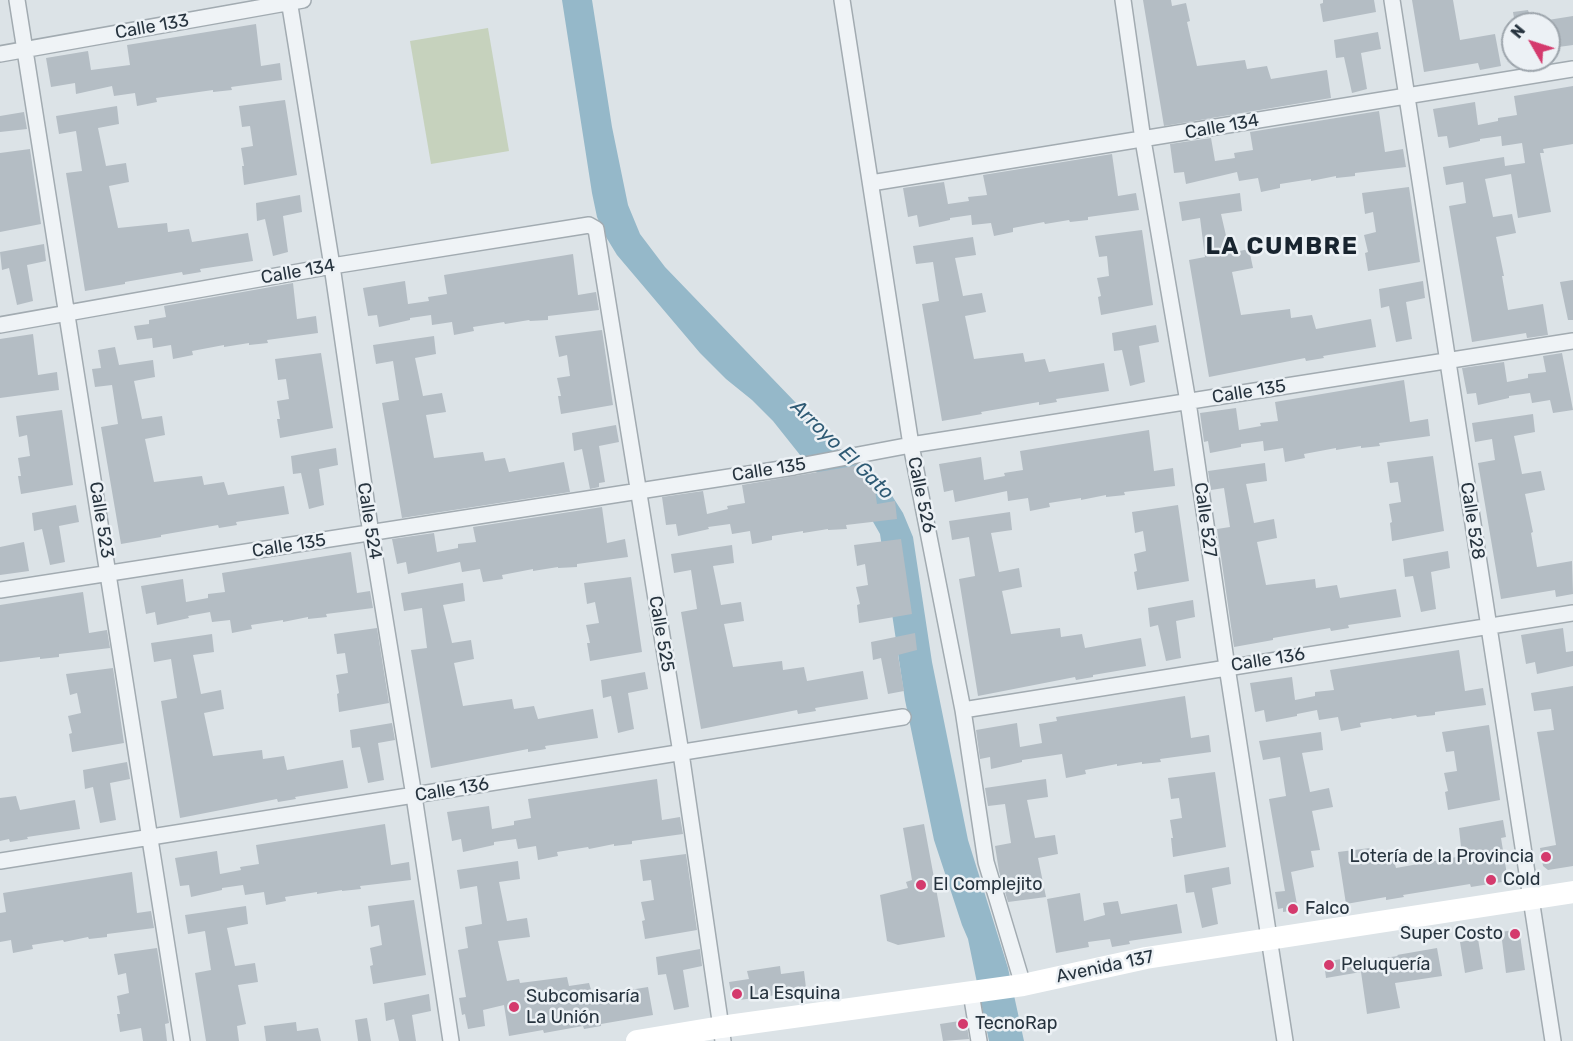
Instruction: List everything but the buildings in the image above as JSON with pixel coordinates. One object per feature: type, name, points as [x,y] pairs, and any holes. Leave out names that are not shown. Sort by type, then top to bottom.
[{"type":"street","name":"Calle 523","points":[[17,0],[183,1041]]},
{"type":"street","name":"Calle 526","points":[[842,0],[911,445],[963,710],[986,862],[1023,985]]},
{"type":"street","name":"Calle 527","points":[[1123,0],[1143,140],[1188,402],[1285,1041]]},
{"type":"street","name":"Calle 528","points":[[1392,0],[1553,1041]]},
{"type":"street","name":"Calle 133","points":[[0,54],[294,1]]},
{"type":"street","name":"Calle 524","points":[[294,1],[371,534],[451,1041]]},
{"type":"street","name":"Calle 134","points":[[871,183],[1573,69]]},
{"type":"street","name":"Calle 134","points":[[0,325],[332,266],[589,225],[596,229]]},
{"type":"street","name":"Calle 525","points":[[596,229],[681,753],[722,1034]]},
{"type":"street","name":"Calle 135","points":[[0,590],[371,534],[794,467],[911,445],[1573,341]]},
{"type":"street","name":"Calle 136","points":[[963,710],[1573,612]]},
{"type":"street","name":"Calle 136","points":[[0,861],[903,717]]},
{"type":"street","name":"Avenida 137","points":[[637,1041],[722,1034],[1023,985],[1146,958],[1573,892]]},
{"type":"street","points":[[971,993],[979,1041]]},
{"type":"green space","points":[[488,28],[509,151],[431,164],[410,41]]},
{"type":"water","points":[[562,0],[592,0],[612,127],[628,205],[640,234],[665,267],[797,404],[826,440],[880,477],[903,513],[913,537],[932,662],[968,840],[1008,968],[1024,1041],[989,1041],[968,939],[934,840],[905,700],[880,534],[872,520],[808,465],[773,421],[700,353],[617,255],[606,237],[597,217],[592,193]]},
{"type":"place","name":"Lotería de la Provincia","points":[[1546,857]]},
{"type":"place","name":"Cold","points":[[1491,880]]},
{"type":"place","name":"El Complejito","points":[[921,885]]},
{"type":"place","name":"Falco","points":[[1293,909]]},
{"type":"place","name":"Super Costo","points":[[1515,934]]},
{"type":"place","name":"Peluquería","points":[[1329,965]]},
{"type":"place","name":"La Esquina","points":[[737,994]]},
{"type":"place","name":"Subcomisaría La Unión","points":[[514,1007]]},
{"type":"place","name":"TecnoRap","points":[[963,1024]]},
{"type":"district","name":"LA CUMBRE","points":[[1282,247]]},
{"type":"water label","name":"Arroyo El Gato","points":[[842,450]]}]
